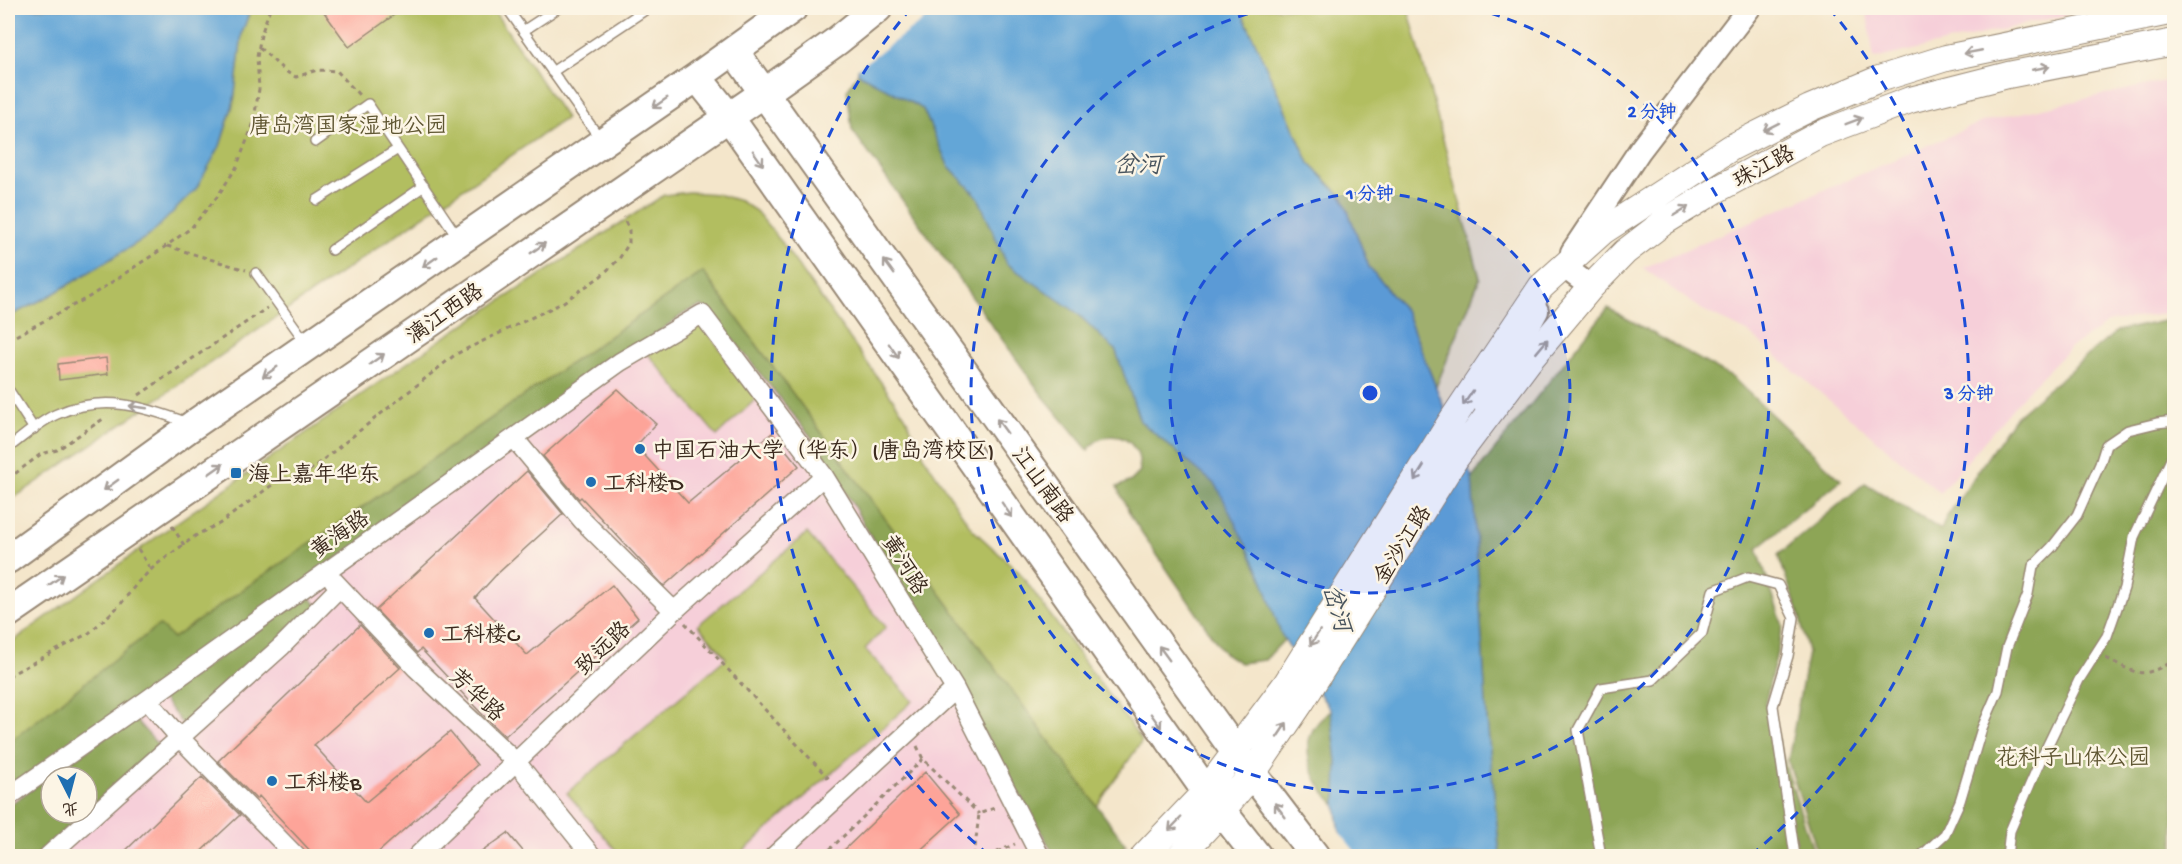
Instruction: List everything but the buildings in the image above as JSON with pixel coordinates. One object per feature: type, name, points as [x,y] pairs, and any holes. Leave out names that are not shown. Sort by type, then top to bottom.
[{"type":"main road","points":[[8,559],[193,425],[697,77],[793,8]]},
{"type":"main road","name":"漓江西路","points":[[8,613],[764,93],[837,41],[878,8]]},
{"type":"main road","name":"珠江路","points":[[1563,266],[1603,231],[1732,147],[1810,108],[1869,83],[1946,58],[2175,11]]},
{"type":"main road","name":"珠江路","points":[[1455,459],[1528,362],[1591,287],[1625,252],[1664,222],[1716,190],[1821,134],[1910,100],[2008,75],[2175,42]]},
{"type":"main road","name":"江山南路","points":[[734,51],[1244,762],[1315,856]]},
{"type":"main road","name":"江山南路","points":[[697,77],[729,117],[1214,801],[1257,856]]},
{"type":"main road","name":"金沙江路","points":[[1294,692],[1450,423],[1541,287],[1563,266]]},
{"type":"main road","name":"金沙江路","points":[[1214,801],[1294,692],[1455,459]]},
{"type":"main road","points":[[1144,856],[1214,801]]},
{"type":"main road","points":[[1180,856],[1214,801]]},
{"type":"street","name":"金沙江路","points":[[1455,459],[1563,266],[1640,150],[1749,8]]},
{"type":"street","points":[[1563,266],[1591,287]]},
{"type":"street","name":"黄海路","points":[[8,797],[620,362],[702,314]]},
{"type":"street","name":"黄河路","points":[[702,314],[824,476],[955,688],[1040,856]]},
{"type":"street","points":[[514,438],[582,520],[674,611]]},
{"type":"street","name":"致远路","points":[[417,856],[674,611],[824,476]]},
{"type":"street","name":"芳华路","points":[[326,571],[339,588],[416,668],[517,763],[592,856]]},
{"type":"street","points":[[48,856],[282,646],[339,588]]},
{"type":"street","points":[[774,856],[955,688]]},
{"type":"street","points":[[147,700],[180,738],[296,856]]},
{"type":"lane","points":[[507,8],[603,142]]},
{"type":"lane","points":[[523,31],[558,8]]},
{"type":"lane","points":[[552,72],[648,8]]},
{"type":"lane","points":[[315,142],[368,104],[461,241]]},
{"type":"lane","points":[[317,200],[398,148]]},
{"type":"lane","points":[[332,250],[424,186]]},
{"type":"lane","points":[[256,273],[308,346]]},
{"type":"lane","points":[[8,394],[10,392],[34,429]]},
{"type":"lane","points":[[8,448],[55,414],[86,405],[124,405],[148,408],[193,425]]},
{"type":"lane","points":[[1921,856],[1945,834],[1960,801],[1982,728],[1998,691],[2007,647],[2028,594],[2032,566],[2052,547],[2077,516],[2106,445],[2128,430],[2175,421]]},
{"type":"lane","points":[[2007,856],[2010,831],[2041,759],[2079,680],[2108,636],[2124,588],[2134,537],[2175,453]]},
{"type":"lane","points":[[1601,856],[1578,730],[1601,688],[1653,680],[1702,633],[1713,591],[1748,577],[1778,585],[1794,618],[1788,656],[1773,706],[1795,856]]},
{"type":"path","points":[[8,340],[89,297],[167,246],[191,228],[217,197],[236,168],[253,125],[259,89],[257,57],[270,8]]},
{"type":"path","points":[[259,47],[274,58],[285,73],[296,77],[317,70],[338,70],[368,104]]},
{"type":"path","points":[[8,676],[89,633],[120,605],[151,570],[198,534],[219,524],[276,482],[309,471],[456,354],[562,303],[602,276],[619,259],[629,243],[629,230],[623,215]]},
{"type":"path","points":[[167,246],[256,273]]},
{"type":"path","points":[[8,479],[41,454],[57,450],[276,302]]},
{"type":"path","points":[[170,522],[184,545]]},
{"type":"path","points":[[135,545],[151,570]]},
{"type":"path","points":[[674,611],[842,794]]},
{"type":"path","points":[[2096,653],[2138,674],[2154,672],[2175,661]]},
{"type":"path","points":[[909,731],[923,759],[979,814]]},
{"type":"path","points":[[823,856],[923,759]]},
{"type":"path","points":[[979,814],[1012,801]]},
{"type":"path","points":[[974,856],[979,814]]},
{"type":"path","points":[[990,856],[1030,836]]},
{"type":"shaded area","points":[[1866,8],[2096,8],[1874,59]]},
{"type":"shaded area","points":[[2174,79],[2174,313],[2111,321],[2070,348],[2030,388],[1940,493],[1749,333],[1699,308],[1643,268],[1982,122]]},
{"type":"shaded area","name":"中国石油大学（华东）(唐岛湾校区)","points":[[703,272],[1134,856],[8,856],[8,743],[173,638]]},
{"type":"green space","name":"唐岛湾国家湿地公园","points":[[251,8],[492,8],[566,118],[11,500],[8,496],[8,317],[53,294],[150,235],[220,146],[234,102],[242,33]]},
{"type":"green space","points":[[1240,8],[1408,8],[1480,278],[1436,387],[1406,312],[1369,267],[1343,198],[1309,163]]},
{"type":"green space","points":[[858,73],[923,109],[948,165],[978,197],[1007,264],[1076,312],[1116,351],[1140,421],[1217,486],[1262,578],[1284,640],[1265,660],[1240,663],[1223,652],[1132,518],[1117,487],[1131,481],[1140,472],[1137,451],[1124,439],[1111,436],[1099,440],[1088,450],[1042,395],[852,130],[847,90]]},
{"type":"green space","points":[[689,192],[717,194],[740,201],[756,211],[779,239],[905,416],[926,460],[972,529],[1019,572],[1142,741],[1097,806],[703,272],[173,638],[159,626],[8,743],[8,645],[173,525],[443,338],[664,195]]},
{"type":"green space","points":[[703,272],[1126,845],[1112,856],[1055,856],[820,448],[709,310],[702,306],[688,311],[45,765],[39,765],[39,769],[8,791],[8,743],[159,625],[173,638]]},
{"type":"green space","points":[[1608,308],[1733,378],[1841,480],[1757,548],[1783,626],[1765,704],[1815,856],[1500,856],[1487,720],[1472,478]]},
{"type":"green space","name":"花科子山体公园","points":[[2174,319],[2174,856],[1819,856],[1788,761],[1808,652],[1799,614],[1778,555],[1865,483],[1941,530],[1946,518],[2015,417],[2117,331]]},
{"type":"green space","points":[[700,321],[756,399],[717,436],[647,353]]},
{"type":"green space","points":[[807,533],[886,627],[865,649],[913,701],[738,856],[621,856],[567,793],[726,658],[698,625]]},
{"type":"green space","points":[[308,594],[318,607],[183,725],[162,698]]},
{"type":"green space","points":[[1331,711],[1337,761],[1336,805],[1316,778],[1311,767],[1308,745],[1311,734],[1320,720]]},
{"type":"green space","points":[[133,717],[159,746],[99,800],[99,765],[66,765]]},
{"type":"green space","points":[[39,784],[39,825],[71,825],[36,856],[8,856],[8,806]]},
{"type":"water","points":[[8,8],[251,8],[242,33],[234,101],[220,146],[196,189],[150,235],[53,294],[8,317]]},
{"type":"water","name":"岔河","points":[[853,8],[1240,8],[1309,163],[1343,198],[1369,267],[1406,312],[1472,478],[1487,720],[1500,856],[1343,856],[1336,805],[1337,761],[1331,711],[1281,634],[1262,578],[1217,486],[1140,421],[1116,351],[1076,312],[1007,264],[978,197],[948,165],[923,109],[858,73]]},
{"type":"pier","points":[[850,8],[940,8],[854,71]]},
{"type":"pier","points":[[1336,828],[1359,856],[1340,856]]},
{"type":"place","name":"中国石油大学（华东）(唐岛湾校区)","points":[[640,449]]},
{"type":"place","name":"海上嘉年华东","points":[[236,473]]},
{"type":"place","name":"工科楼D","points":[[591,482]]},
{"type":"place","name":"工科楼C","points":[[429,633]]},
{"type":"place","name":"工科楼B","points":[[272,781]]}]
